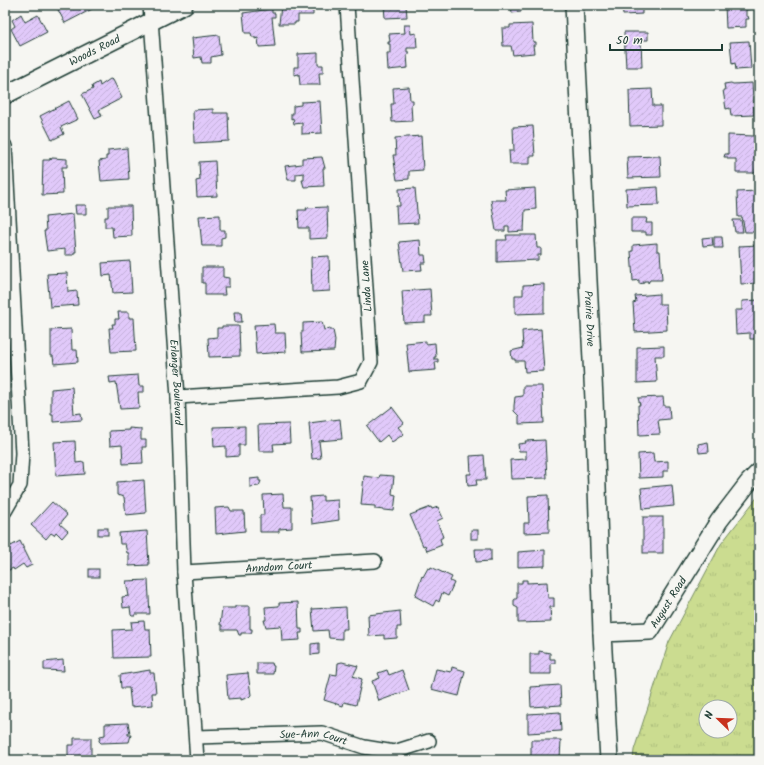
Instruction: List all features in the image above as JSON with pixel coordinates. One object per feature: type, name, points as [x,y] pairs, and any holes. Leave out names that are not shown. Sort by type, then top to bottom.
[{"type":"street","name":"Erlanger Boulevard","points":[[150,5],[150,22],[178,397],[184,572],[197,760]]},
{"type":"street","name":"Woods Road","points":[[5,95],[184,5]]},
{"type":"street","name":"Linda Lane","points":[[178,397],[338,387],[361,381],[371,362],[347,5]]},
{"type":"street","name":"Prairie Drive","points":[[574,5],[594,399],[602,633]]},
{"type":"street","points":[[5,146],[22,453],[20,485],[5,511]]},
{"type":"street","name":"August Road","points":[[602,633],[650,631],[719,521],[749,482],[759,472]]},
{"type":"street","name":"Anndom Court","points":[[184,572],[375,561]]},
{"type":"street","points":[[602,633],[609,760]]},
{"type":"street","name":"Sue-Ann Court","points":[[196,737],[322,733],[364,747],[394,752],[428,741]]},
{"type":"green space","points":[[759,495],[759,760],[633,760],[634,750],[669,642],[721,544]]},
{"type":"building","points":[[90,5],[92,9],[65,23],[56,6]]},
{"type":"building","points":[[281,5],[313,5],[313,15],[298,15],[298,22],[295,22],[295,24],[279,24]]},
{"type":"building","points":[[384,5],[406,5],[407,17],[385,18]]},
{"type":"building","points":[[511,5],[520,5],[521,12],[512,13]]},
{"type":"building","points":[[622,5],[642,5],[642,14],[623,15]]},
{"type":"building","points":[[725,5],[750,5],[750,9],[746,10],[746,16],[748,16],[749,19],[746,19],[746,27],[726,28]]},
{"type":"building","points":[[272,9],[272,13],[275,13],[275,17],[272,17],[275,46],[259,47],[258,38],[255,39],[255,37],[252,37],[251,33],[245,33],[243,13]]},
{"type":"building","points":[[21,14],[25,22],[38,15],[47,32],[20,46],[11,29],[15,26],[12,20]]},
{"type":"building","points":[[532,24],[533,42],[536,42],[536,45],[533,45],[534,53],[513,55],[511,46],[503,46],[502,28],[510,28],[510,25]]},
{"type":"building","points":[[404,25],[410,25],[411,34],[416,33],[417,48],[407,48],[407,52],[409,52],[409,54],[407,54],[408,68],[388,70],[387,53],[390,53],[390,44],[388,44],[388,42],[390,42],[389,34],[405,33]]},
{"type":"building","points":[[624,32],[648,32],[648,40],[641,40],[642,67],[626,67]]},
{"type":"building","points":[[219,35],[221,55],[211,57],[211,63],[202,63],[201,57],[194,58],[192,38]]},
{"type":"building","points":[[749,41],[751,69],[736,70],[735,63],[732,64],[730,42]]},
{"type":"building","points":[[318,53],[318,65],[323,65],[323,73],[319,73],[320,85],[300,85],[299,74],[294,75],[294,67],[298,67],[298,54]]},
{"type":"building","points":[[110,79],[113,80],[122,98],[99,110],[102,116],[95,119],[82,94],[93,89],[92,86],[99,82],[100,86]]},
{"type":"building","points":[[752,83],[754,115],[731,116],[730,108],[726,109],[723,90],[725,90],[724,84]]},
{"type":"building","points":[[409,87],[410,100],[413,100],[413,103],[411,104],[412,121],[392,122],[391,104],[394,104],[393,88]]},
{"type":"building","points":[[652,89],[653,106],[661,106],[661,125],[630,126],[629,90]]},
{"type":"building","points":[[69,101],[78,119],[61,127],[64,134],[52,140],[40,116]]},
{"type":"building","points":[[320,101],[322,133],[302,134],[302,123],[294,124],[293,118],[291,119],[291,114],[293,114],[293,106],[301,105],[301,102]]},
{"type":"building","points":[[213,109],[213,113],[228,113],[229,141],[194,143],[193,110]]},
{"type":"building","points":[[533,126],[535,156],[530,156],[530,164],[510,164],[509,151],[514,151],[513,127]]},
{"type":"building","points":[[728,135],[754,136],[754,145],[758,143],[759,145],[758,150],[755,150],[755,159],[758,159],[755,173],[736,173],[736,159],[728,159],[728,157],[724,157],[725,154],[728,154]]},
{"type":"building","points":[[421,136],[423,170],[409,171],[409,179],[397,180],[393,155],[396,155],[395,138]]},
{"type":"building","points":[[127,148],[129,179],[101,181],[99,161],[106,160],[108,150]]},
{"type":"building","points":[[660,156],[661,177],[628,178],[627,157]]},
{"type":"building","points":[[322,157],[325,168],[323,168],[324,186],[304,187],[302,180],[304,180],[304,173],[296,174],[296,180],[288,180],[285,166],[302,164],[302,158]]},
{"type":"building","points":[[50,158],[51,160],[52,158],[67,159],[67,167],[62,167],[63,194],[42,195],[43,160],[50,160]]},
{"type":"building","points":[[215,161],[217,196],[197,197],[196,181],[200,180],[199,162]]},
{"type":"building","points":[[658,187],[659,205],[627,206],[626,189]]},
{"type":"building","points":[[415,188],[418,223],[397,224],[396,206],[400,206],[399,189]]},
{"type":"building","points":[[535,188],[536,209],[525,210],[524,231],[509,232],[509,226],[505,226],[505,231],[496,231],[491,200],[506,200],[505,190]]},
{"type":"building","points":[[757,191],[757,232],[745,232],[742,217],[738,217],[737,192]]},
{"type":"building","points":[[75,205],[86,205],[86,214],[76,214]]},
{"type":"building","points":[[108,206],[131,206],[132,236],[113,237],[112,227],[105,227],[105,217],[108,217]]},
{"type":"building","points":[[327,207],[328,238],[309,239],[309,228],[299,228],[298,210]]},
{"type":"building","points":[[73,214],[76,252],[74,252],[74,255],[65,255],[65,249],[47,251],[44,231],[46,231],[45,217]]},
{"type":"building","points":[[220,215],[220,230],[225,230],[225,237],[221,238],[221,246],[202,246],[199,216]]},
{"type":"building","points":[[631,218],[647,218],[646,223],[652,223],[652,235],[646,235],[646,232],[631,232]]},
{"type":"building","points":[[733,220],[741,220],[743,232],[735,232]]},
{"type":"building","points":[[506,235],[536,235],[537,248],[541,248],[541,255],[538,255],[538,260],[497,262],[497,240],[507,240]]},
{"type":"building","points":[[712,237],[713,245],[703,246],[702,238]]},
{"type":"building","points":[[714,237],[722,237],[723,248],[714,248]]},
{"type":"building","points":[[420,240],[421,255],[425,255],[426,263],[421,263],[422,270],[403,271],[399,242]]},
{"type":"building","points":[[657,243],[657,251],[660,251],[662,280],[650,280],[648,283],[648,281],[644,281],[644,283],[639,284],[639,280],[633,281],[631,251],[633,251],[633,245]]},
{"type":"building","points":[[759,245],[759,283],[741,284],[739,246]]},
{"type":"building","points":[[329,256],[330,291],[312,292],[311,257]]},
{"type":"building","points":[[130,261],[132,292],[113,293],[111,275],[103,276],[102,263]]},
{"type":"building","points":[[202,267],[223,267],[223,277],[229,278],[229,287],[224,287],[225,295],[205,295],[205,283],[202,283]]},
{"type":"building","points":[[67,273],[68,292],[77,291],[78,305],[50,307],[47,274]]},
{"type":"building","points":[[544,284],[544,313],[515,314],[515,295],[523,295],[523,285]]},
{"type":"building","points":[[430,289],[432,316],[425,316],[425,322],[404,323],[402,291]]},
{"type":"building","points":[[659,294],[659,304],[666,304],[667,330],[635,332],[633,303],[636,302],[635,296]]},
{"type":"building","points":[[759,300],[759,339],[750,339],[750,333],[736,334],[735,310],[742,310],[742,301]]},
{"type":"building","points":[[118,312],[129,312],[129,318],[134,318],[136,351],[111,352],[109,328],[113,328],[112,324],[115,324],[115,319],[119,319]]},
{"type":"building","points":[[234,312],[241,312],[242,322],[235,322]]},
{"type":"building","points":[[322,322],[324,330],[330,328],[330,330],[333,330],[335,340],[334,351],[302,352],[301,332],[303,332],[303,323]]},
{"type":"building","points":[[274,324],[275,333],[285,333],[286,352],[256,354],[254,325]]},
{"type":"building","points":[[222,326],[239,326],[240,356],[209,357],[208,338],[217,337],[217,328],[222,328]]},
{"type":"building","points":[[71,329],[72,350],[77,350],[78,362],[54,364],[53,356],[51,356],[51,330]]},
{"type":"building","points":[[541,329],[544,371],[525,372],[524,361],[515,361],[515,359],[512,359],[511,351],[523,348],[522,331]]},
{"type":"building","points":[[426,341],[426,344],[435,343],[436,357],[434,357],[434,359],[438,359],[438,362],[435,362],[436,370],[409,372],[406,343]]},
{"type":"building","points":[[664,346],[664,356],[655,356],[657,382],[637,383],[637,347]]},
{"type":"building","points":[[138,375],[139,386],[144,386],[144,392],[138,392],[139,408],[120,409],[116,382],[110,383],[109,377]]},
{"type":"building","points":[[523,386],[542,386],[544,423],[519,424],[519,416],[514,411],[514,406],[515,397],[523,396]]},
{"type":"building","points":[[72,387],[74,414],[81,413],[82,420],[53,422],[53,414],[51,414],[51,389]]},
{"type":"building","points":[[663,397],[664,406],[669,406],[670,419],[658,420],[660,434],[639,435],[638,405],[640,405],[638,398]]},
{"type":"building","points":[[392,407],[404,423],[398,427],[404,434],[392,442],[387,435],[379,442],[367,426]]},
{"type":"building","points":[[340,419],[342,439],[319,441],[321,458],[312,459],[309,423]]},
{"type":"building","points":[[289,424],[290,443],[273,444],[274,451],[259,451],[258,425]]},
{"type":"building","points":[[245,426],[245,445],[239,445],[239,456],[226,457],[226,446],[214,447],[213,427]]},
{"type":"building","points":[[129,428],[141,429],[141,440],[146,440],[146,447],[142,447],[143,463],[123,464],[122,445],[110,446],[109,431],[129,430]]},
{"type":"building","points":[[545,440],[547,478],[511,479],[510,460],[526,459],[526,451],[519,451],[518,444],[526,443],[525,441]]},
{"type":"building","points":[[75,441],[76,463],[84,462],[85,474],[56,476],[54,442]]},
{"type":"building","points":[[708,442],[709,452],[699,453],[698,444]]},
{"type":"building","points":[[653,453],[654,462],[668,461],[668,471],[663,471],[663,477],[639,478],[638,454]]},
{"type":"building","points":[[484,455],[486,480],[476,480],[477,485],[468,486],[467,474],[471,474],[470,456]]},
{"type":"building","points":[[380,475],[394,476],[392,494],[396,495],[394,511],[375,509],[375,506],[361,505],[364,476],[379,478]]},
{"type":"building","points":[[259,478],[259,481],[261,481],[259,486],[250,487],[250,479]]},
{"type":"building","points":[[144,480],[146,513],[126,515],[124,497],[117,495],[117,482]]},
{"type":"building","points":[[672,485],[674,506],[643,509],[641,488]]},
{"type":"building","points":[[283,494],[284,507],[292,507],[292,528],[279,529],[279,532],[260,532],[260,515],[264,515],[263,495]]},
{"type":"building","points":[[548,495],[549,532],[524,533],[524,523],[529,523],[528,496]]},
{"type":"building","points":[[323,496],[323,501],[338,500],[339,520],[312,524],[310,497]]},
{"type":"building","points":[[52,502],[67,515],[60,524],[68,531],[62,538],[56,532],[54,535],[51,533],[46,539],[31,525]]},
{"type":"building","points":[[229,507],[231,511],[244,511],[245,531],[216,534],[215,508]]},
{"type":"building","points":[[431,507],[432,509],[438,507],[443,518],[437,521],[443,537],[440,539],[442,545],[427,551],[425,545],[423,546],[410,515]]},
{"type":"building","points":[[643,517],[663,517],[663,553],[643,553]]},
{"type":"building","points":[[98,528],[108,528],[108,535],[98,535]]},
{"type":"building","points":[[471,530],[478,530],[478,539],[471,539]]},
{"type":"building","points":[[147,531],[149,565],[129,566],[129,553],[127,553],[125,544],[120,544],[119,533]]},
{"type":"building","points":[[20,541],[32,565],[26,568],[23,564],[14,570],[13,568],[5,572],[5,544],[6,546],[10,544],[11,546]]},
{"type":"building","points":[[475,549],[491,549],[491,561],[476,562]]},
{"type":"building","points":[[545,550],[545,566],[518,567],[518,552]]},
{"type":"building","points":[[431,567],[452,577],[450,581],[454,583],[448,596],[442,593],[439,602],[436,600],[433,606],[415,596],[422,576],[423,577],[428,568],[430,569]]},
{"type":"building","points":[[89,569],[99,569],[99,577],[89,577]]},
{"type":"building","points":[[148,580],[150,614],[135,614],[135,616],[132,616],[130,607],[123,608],[122,597],[129,596],[126,581]]},
{"type":"building","points":[[522,580],[527,580],[527,583],[547,582],[548,598],[554,598],[554,607],[550,607],[551,622],[518,623],[518,608],[514,606],[514,600],[517,598],[517,583],[522,583]]},
{"type":"building","points":[[298,602],[299,629],[302,629],[302,633],[299,633],[300,640],[282,641],[281,626],[266,627],[264,620],[266,620],[265,607],[279,606],[279,603]]},
{"type":"building","points":[[235,606],[250,606],[251,633],[241,633],[241,635],[239,635],[237,630],[222,630],[222,625],[220,625],[222,608],[235,608]]},
{"type":"building","points":[[346,607],[347,629],[342,629],[342,639],[329,638],[328,630],[314,631],[312,609]]},
{"type":"building","points":[[400,611],[401,627],[397,627],[397,638],[384,639],[384,635],[369,636],[368,615]]},
{"type":"building","points":[[144,621],[145,629],[150,629],[151,657],[114,658],[113,630],[132,629],[131,622]]},
{"type":"building","points":[[319,643],[319,654],[311,655],[311,644]]},
{"type":"building","points":[[539,651],[550,653],[550,659],[555,659],[555,663],[551,663],[551,674],[530,674],[530,654],[539,654]]},
{"type":"building","points":[[63,660],[64,671],[44,670],[44,662]]},
{"type":"building","points":[[342,662],[358,666],[353,676],[362,679],[356,705],[344,702],[343,706],[324,700],[331,674],[337,675],[338,663]]},
{"type":"building","points":[[257,663],[272,663],[274,666],[273,674],[257,674]]},
{"type":"building","points":[[452,667],[465,671],[459,696],[431,689],[436,669],[451,672]]},
{"type":"building","points":[[150,670],[150,673],[154,673],[156,693],[152,693],[153,705],[131,707],[129,688],[121,688],[120,675]]},
{"type":"building","points":[[387,670],[389,675],[402,670],[409,690],[379,701],[372,681],[380,678],[378,673]]},
{"type":"building","points":[[248,673],[251,695],[241,700],[241,698],[228,699],[226,675]]},
{"type":"building","points":[[5,676],[7,708],[5,709]]},
{"type":"building","points":[[560,685],[561,705],[531,707],[530,687]]},
{"type":"building","points":[[560,712],[561,731],[528,733],[528,714]]},
{"type":"building","points":[[128,723],[130,733],[128,733],[128,735],[131,735],[129,742],[101,743],[99,741],[100,736],[105,735],[105,724]]},
{"type":"building","points":[[74,738],[91,738],[91,756],[68,757],[68,745],[74,745]]},
{"type":"building","points":[[531,740],[561,740],[560,759],[531,759]]}]
